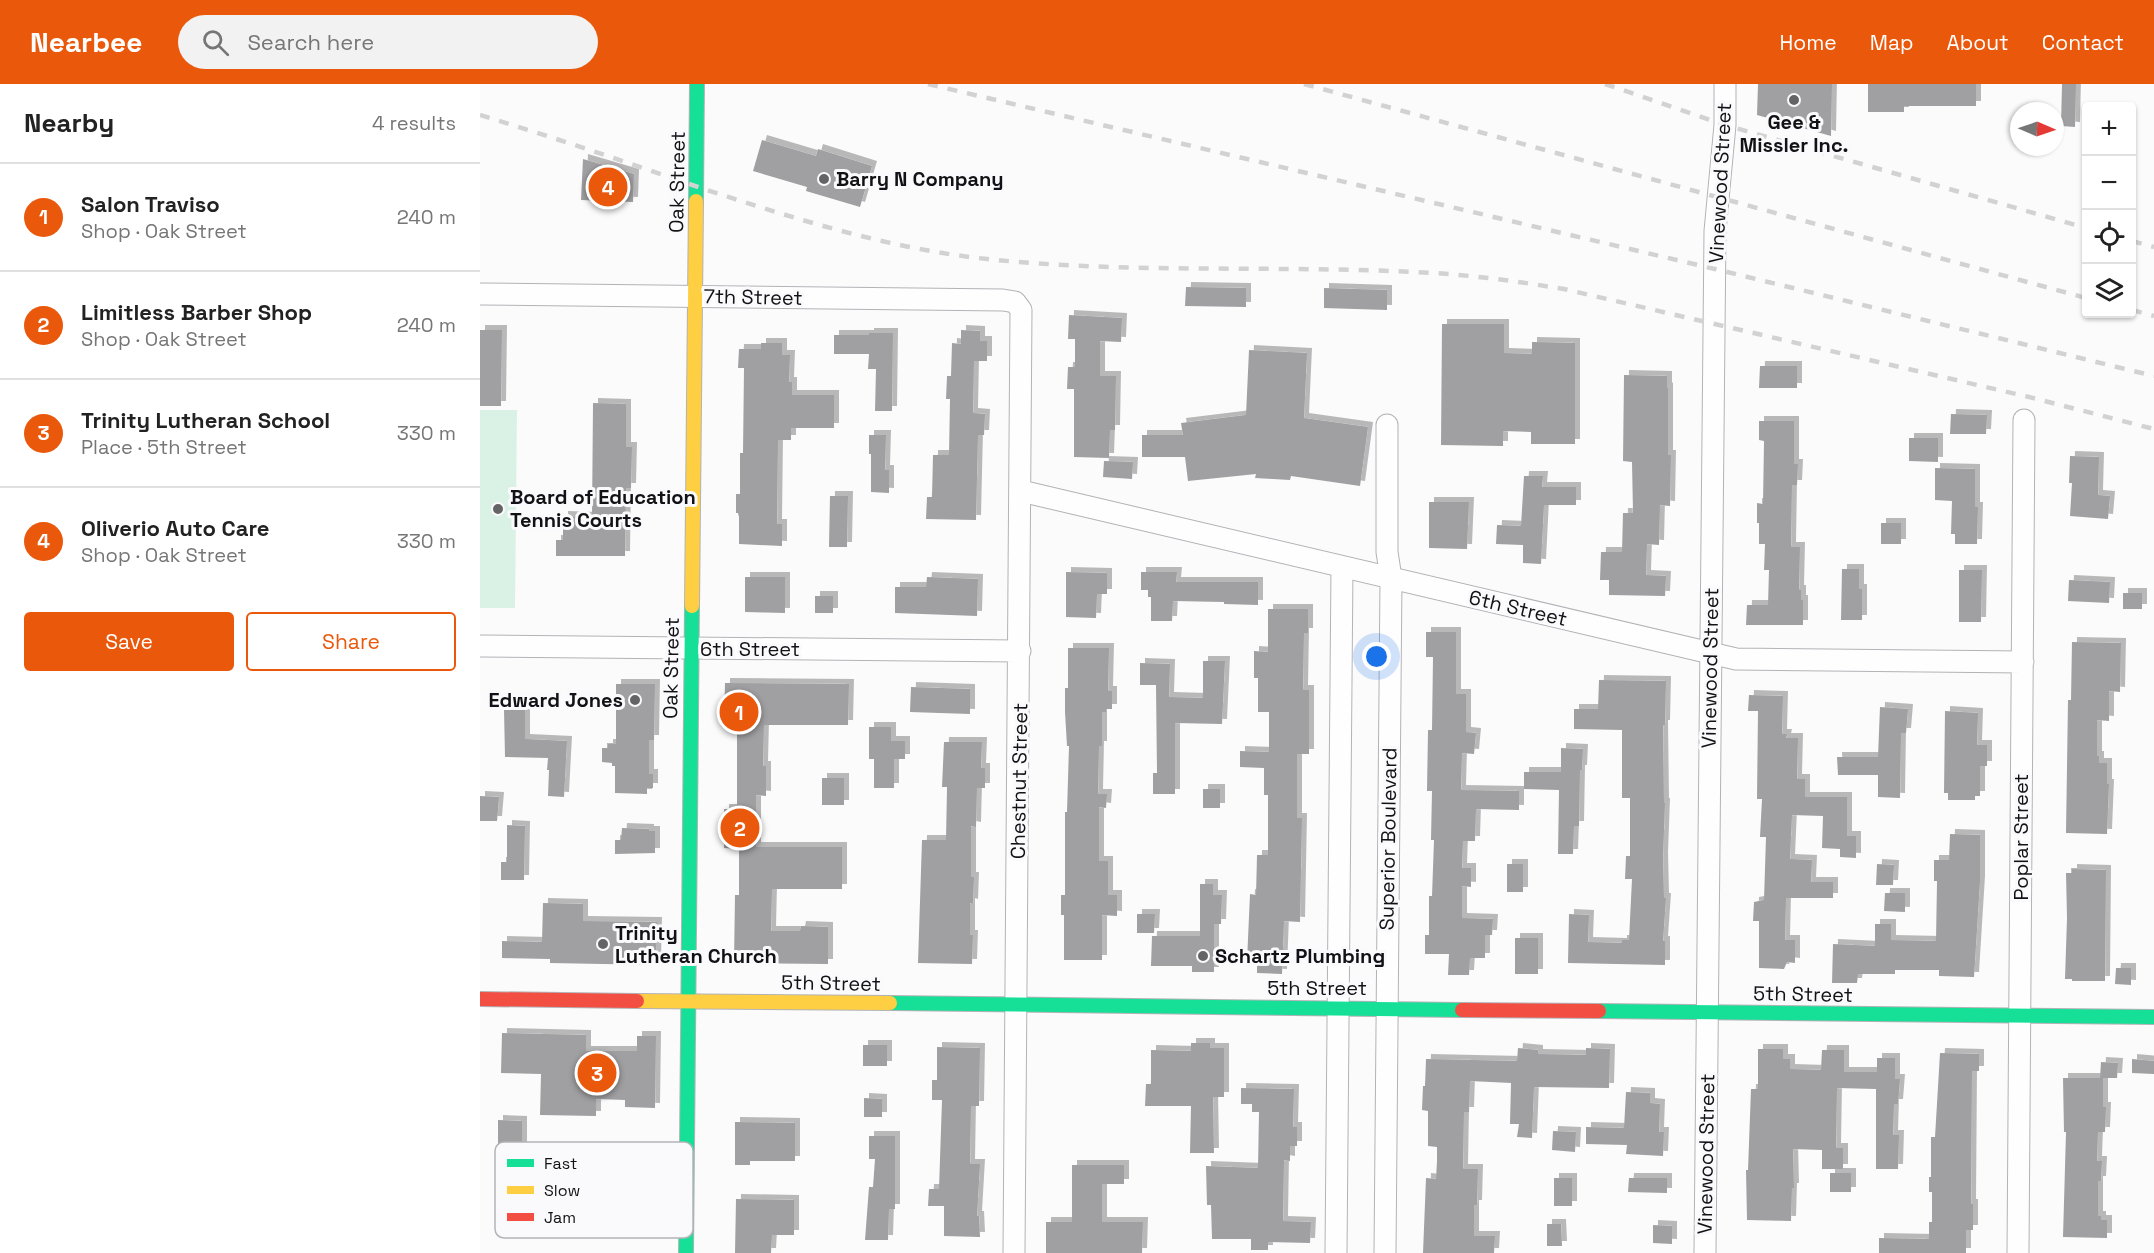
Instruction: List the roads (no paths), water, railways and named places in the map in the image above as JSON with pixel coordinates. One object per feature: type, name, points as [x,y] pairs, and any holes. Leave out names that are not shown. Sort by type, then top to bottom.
[{"type":"street","name":"Oak Street","points":[[687,1142],[697,84]]},
{"type":"street","name":"Vinewood Street","points":[[1705,1253],[1715,231],[1725,125],[1725,84]]},
{"type":"street","name":"7th Street","points":[[480,294],[1003,300],[1015,302],[1022,310]]},
{"type":"street","name":"Chestnut Street","points":[[1014,1253],[1022,310]]},
{"type":"street","name":"Poplar Street","points":[[2018,1253],[2024,420]]},
{"type":"street","name":"Superior Boulevard","points":[[1384,1253],[1391,579],[1387,552],[1387,426]]},
{"type":"street","name":"6th Street","points":[[1021,491],[1740,659],[2023,662]]},
{"type":"street","points":[[1336,1253],[1342,567]]},
{"type":"street","name":"6th Street","points":[[480,646],[1020,651]]},
{"type":"street","name":"5th Street","points":[[480,999],[2154,1017]]},
{"type":"street","name":"Oak Street","points":[[686,1238],[686,1253]]},
{"type":"railway","points":[[928,84],[1715,269],[2154,376]]},
{"type":"railway","points":[[1304,84],[2082,297]]},
{"type":"railway","points":[[1605,84],[1725,125],[2082,227]]},
{"type":"railway","points":[[480,115],[776,212],[880,241],[916,248],[987,259],[1040,264],[1415,272],[1527,283],[1564,289],[2029,397],[2154,429]]},
{"type":"railway","points":[[2136,242],[2154,247]]},
{"type":"railway","points":[[2136,311],[2154,316]]},
{"type":"place","name":"Gee & Missler Inc.","points":[[1794,100]]},
{"type":"place","name":"Barry N Company","points":[[824,179]]},
{"type":"place","name":"Oliverio Auto Care","points":[[608,187]]},
{"type":"place","name":"Board of Education Tennis Courts","points":[[498,509]]},
{"type":"place","name":"Edward Jones","points":[[635,700]]},
{"type":"place","name":"Salon Traviso","points":[[739,712]]},
{"type":"place","name":"Limitless Barber Shop","points":[[740,828]]},
{"type":"place","name":"Trinity Lutheran Church","points":[[603,944]]},
{"type":"place","name":"Schartz Plumbing","points":[[1203,956]]},
{"type":"place","name":"Trinity Lutheran School","points":[[597,1073]]}]
